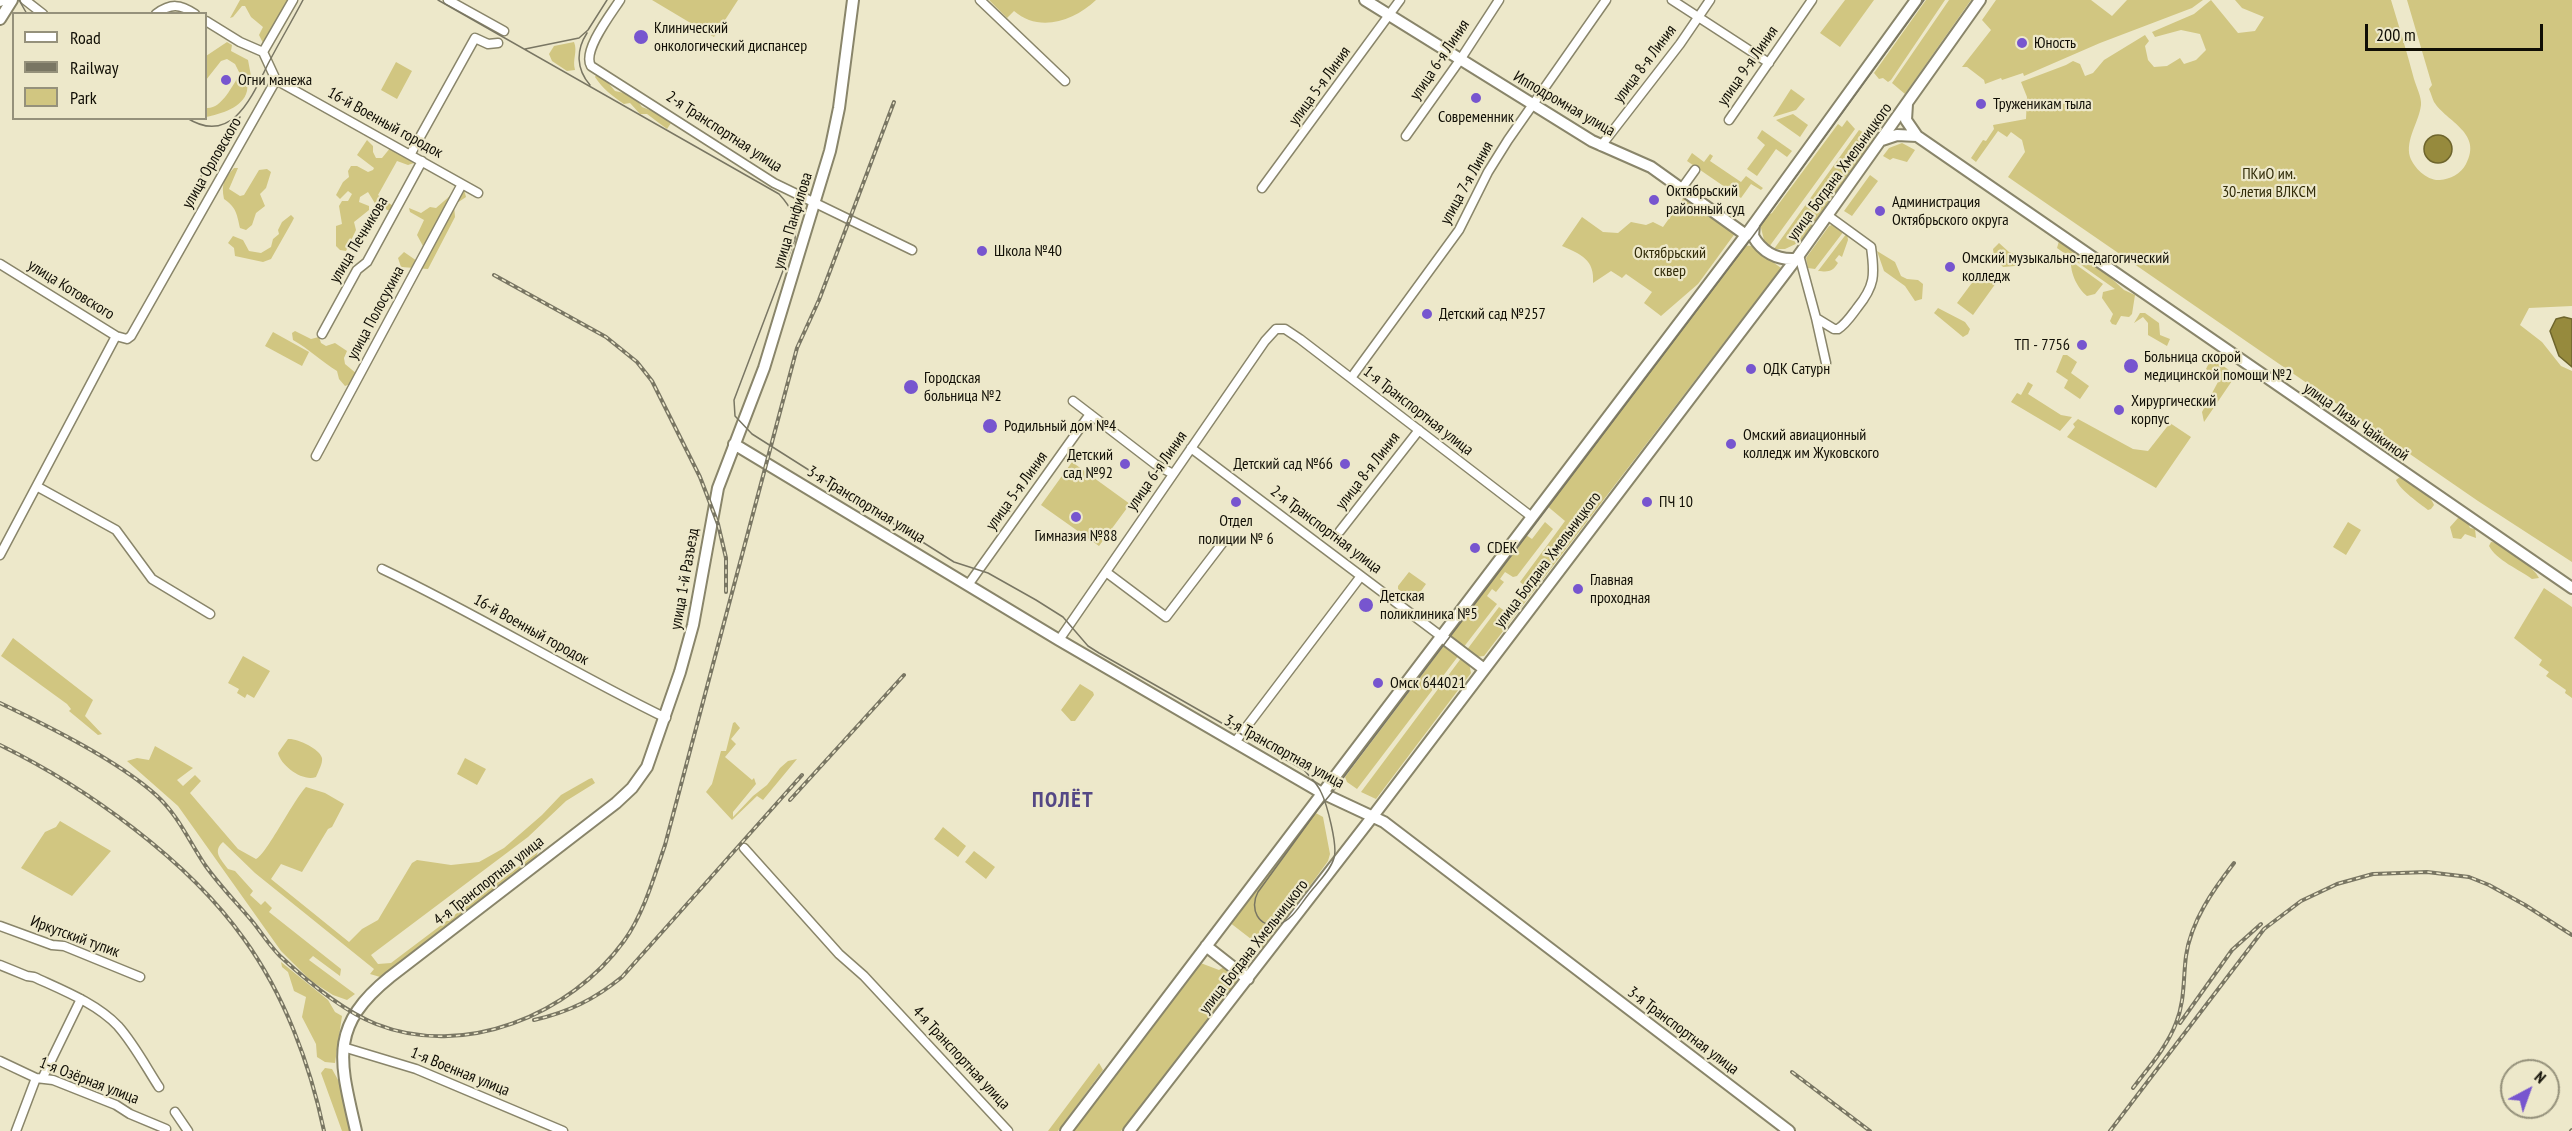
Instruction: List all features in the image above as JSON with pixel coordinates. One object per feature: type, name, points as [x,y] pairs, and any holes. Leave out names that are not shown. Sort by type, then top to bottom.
[{"type":"main road","points":[[0,19],[12,0]]},
{"type":"main road","name":"улица Панфилова","points":[[734,444],[764,368],[830,151],[839,108],[853,0]]},
{"type":"main road","name":"Ипподромная улица","points":[[1365,0],[1601,146],[1651,167],[1746,235]]},
{"type":"main road","points":[[1066,1131],[1746,235],[1916,0]]},
{"type":"main road","name":"улица Богдана Хмельницкого","points":[[1129,1131],[1373,816],[1797,257],[1980,1]]},
{"type":"main road","points":[[1908,104],[1906,120],[1917,136]]},
{"type":"main road","points":[[1880,141],[1897,135],[1917,136]]},
{"type":"main road","name":"улица Лизы Чайкиной","points":[[1917,136],[2572,588]]},
{"type":"main road","points":[[1754,224],[1753,236],[1760,246],[1777,258],[1797,257]]},
{"type":"main road","name":"3-я Транспортная улица","points":[[734,444],[1059,640],[1322,793],[1373,816],[1789,1131]]},
{"type":"main road","name":"улица 1-й Разъезд","points":[[666,718],[691,633],[715,499],[734,444]]},
{"type":"main road","points":[[1442,637],[1484,669]]},
{"type":"main road","name":"4-я Транспортная улица","points":[[356,1131],[343,1071],[343,1047],[347,1028],[355,1013],[379,986],[625,795],[647,767],[666,718]]},
{"type":"main road","points":[[1206,946],[1248,979]]},
{"type":"street","points":[[25,0],[40,12]]},
{"type":"street","points":[[263,52],[275,35],[293,0]]},
{"type":"street","points":[[448,0],[504,32]]},
{"type":"street","name":"2-я Транспортная улица","points":[[620,0],[589,52],[589,62],[597,70],[682,122],[726,153],[814,204],[856,221],[912,250]]},
{"type":"street","points":[[980,0],[1065,81]]},
{"type":"street","name":"улица 5-я Линия","points":[[1263,188],[1401,0]]},
{"type":"street","name":"улица 6-я Линия","points":[[1406,136],[1499,0]]},
{"type":"street","name":"улица 7-я Линия","points":[[1351,378],[1459,230],[1488,172],[1606,0]]},
{"type":"street","points":[[1672,0],[1769,63]]},
{"type":"street","name":"улица 8-я Линия","points":[[1601,146],[1680,44],[1710,0]]},
{"type":"street","name":"улица 9-я Линия","points":[[1729,120],[1812,0]]},
{"type":"street","points":[[158,12],[166,6],[176,4],[191,12]]},
{"type":"street","points":[[207,22],[240,42],[263,52],[276,80]]},
{"type":"street","points":[[410,154],[475,38],[488,44],[498,43]]},
{"type":"street","name":"16-й Военный городок","points":[[276,80],[478,193]]},
{"type":"street","name":"улица Орловского","points":[[127,339],[135,332],[276,80]]},
{"type":"street","name":"улица Печникова","points":[[322,334],[357,270],[367,262],[422,161]]},
{"type":"street","points":[[1682,188],[1695,170]]},
{"type":"street","name":"улица Полосухина","points":[[316,456],[462,184]]},
{"type":"street","points":[[1816,318],[1834,329],[1843,326],[1871,290],[1873,278],[1871,247],[1827,215]]},
{"type":"street","points":[[1797,257],[1816,318],[1826,363]]},
{"type":"street","name":"улица Котовского","points":[[0,264],[116,336],[127,339]]},
{"type":"street","points":[[1784,274],[1803,272]]},
{"type":"street","name":"улица 6-я Линия","points":[[1059,640],[1272,332],[1276,329],[1285,329]]},
{"type":"street","name":"1-я Транспортная улица","points":[[1285,329],[1532,517]]},
{"type":"street","points":[[0,555],[116,336]]},
{"type":"street","points":[[1073,401],[1155,465],[1173,474]]},
{"type":"street","name":"улица 5-я Линия","points":[[968,585],[1090,414]]},
{"type":"street","name":"улица 8-я Линия","points":[[1340,531],[1419,430]]},
{"type":"street","name":"2-я Транспортная улица","points":[[1191,448],[1442,637]]},
{"type":"street","points":[[38,487],[116,530],[152,579],[210,614]]},
{"type":"street","points":[[1106,572],[1166,617],[1224,541]]},
{"type":"street","name":"16-й Военный городок","points":[[382,569],[434,594],[624,698],[666,718]]},
{"type":"street","points":[[1235,742],[1361,576]]},
{"type":"street","name":"4-я Транспортная улица","points":[[744,848],[839,954],[864,976],[1008,1131]]},
{"type":"street","name":"Иркутский тупик","points":[[0,926],[52,945],[64,946],[140,977]]},
{"type":"street","points":[[0,965],[34,977],[81,999],[118,1027],[159,1088]]},
{"type":"street","points":[[16,1131],[40,1077],[81,999]]},
{"type":"street","name":"1-я Военная улица","points":[[343,1047],[416,1069],[563,1131]]},
{"type":"street","name":"1-я Озёрная улица","points":[[0,1061],[116,1105],[130,1114],[166,1129]]},
{"type":"street","points":[[175,1112],[188,1131]]},
{"type":"green space","points":[[240,0],[288,0],[268,40],[263,43],[259,35],[263,27],[251,17],[245,6],[242,6],[230,18]]},
{"type":"green space","points":[[652,0],[738,0],[714,37]]},
{"type":"green space","points":[[989,0],[1096,0],[1067,19],[1045,23],[1034,22],[1014,11],[1007,18]]},
{"type":"green space","points":[[1845,0],[1874,0],[1840,47],[1820,33]]},
{"type":"green space","points":[[1926,0],[1945,0],[1891,80],[1888,82],[1883,78],[1879,79],[1874,73]]},
{"type":"green space","points":[[1949,0],[1971,0],[1905,94],[1892,83]]},
{"type":"green space","points":[[1996,0],[2091,0],[2112,16],[2127,0],[2203,0],[2192,8],[2100,43],[2024,76],[2023,73],[1985,84],[1984,80],[1967,67],[1962,67],[1991,30],[1982,20]]},
{"type":"green space","name":"ПКиО им. 30-летия ВЛКСМ","points":[[2211,0],[2238,33],[2255,31],[2264,17],[2242,8],[2235,0],[2391,0],[2421,102],[2409,144],[2410,157],[2422,173],[2435,180],[2440,180],[2455,175],[2464,168],[2470,153],[2470,144],[2467,136],[2433,100],[2429,89],[2432,85],[2407,0],[2572,0],[2572,306],[2529,308],[2520,325],[2542,342],[2561,366],[2572,371],[2572,562],[2478,501],[2008,177],[2025,152],[2022,140],[2011,132],[2007,137],[1998,131],[1976,162],[1971,158],[1994,129],[1993,125],[2026,119],[2027,97],[2021,82],[2073,61],[2080,64],[2085,76],[2093,73],[2104,60],[2145,35],[2149,41],[2145,46],[2148,60],[2154,67],[2167,66],[2180,58],[2184,64],[2196,60],[2206,50],[2200,34],[2181,30],[2155,37],[2152,32],[2194,14]]},
{"type":"green space","points":[[227,42],[232,45],[231,51],[248,60],[251,76],[245,97],[241,102],[224,112],[207,117],[207,108],[221,101],[240,74],[235,64],[227,59],[221,61],[207,79],[207,55]]},
{"type":"green space","points":[[574,42],[575,70],[567,71],[552,61],[549,54],[554,46]]},
{"type":"green space","points":[[396,62],[412,71],[397,99],[381,90]]},
{"type":"green space","points":[[597,73],[615,91],[633,95],[642,107],[668,117],[671,123],[667,129],[647,114],[640,114],[630,103],[624,104],[612,95],[595,77]]},
{"type":"green space","points":[[1791,89],[1805,99],[1796,110],[1773,117]]},
{"type":"green space","points":[[1793,114],[1808,125],[1800,137],[1776,120]]},
{"type":"green space","points":[[1847,120],[1855,129],[1769,247],[1765,244],[1760,224],[1766,216],[1772,213],[1838,124],[1842,127]]},
{"type":"green space","points":[[1762,130],[1792,151],[1787,157],[1776,149],[1757,176],[1747,169],[1765,145],[1757,138]]},
{"type":"green space","points":[[1859,130],[1874,138],[1800,242],[1785,249],[1774,249]]},
{"type":"green space","points":[[367,140],[373,146],[376,158],[382,158],[391,147],[414,163],[408,165],[397,161],[378,195],[393,206],[390,211],[376,205],[368,192],[360,197],[359,202],[369,206],[369,210],[354,222],[356,230],[346,251],[340,250],[336,246],[336,226],[342,224],[339,206],[342,201],[348,201],[352,194],[348,191],[340,199],[336,195],[343,182],[349,177],[348,171],[351,166],[357,166],[368,172],[373,170],[374,168],[357,155]]},
{"type":"green space","points":[[1902,143],[1915,150],[1907,162],[1893,158],[1890,160],[1883,156],[1889,148]]},
{"type":"green space","points":[[1692,153],[1704,162],[1710,154],[1713,156],[1710,161],[1741,182],[1746,176],[1763,188],[1761,190],[1751,184],[1741,198],[1687,161]]},
{"type":"green space","points":[[234,168],[238,168],[229,189],[240,196],[244,195],[259,170],[267,169],[271,172],[266,188],[260,194],[265,206],[256,213],[252,225],[246,230],[240,228],[235,211],[224,199],[224,182]]},
{"type":"green space","points":[[1870,175],[1878,181],[1852,216],[1844,211]]},
{"type":"green space","points":[[459,188],[464,189],[466,197],[454,205],[455,217],[428,269],[401,267],[398,258],[404,252],[417,261],[423,246],[417,235],[424,220],[410,212],[409,208],[421,213],[430,207],[436,208]]},
{"type":"green space","name":"Октябрьский сквер","points":[[1685,196],[1736,232],[1698,284],[1661,316],[1644,303],[1652,292],[1626,274],[1622,278],[1611,271],[1593,283],[1589,263],[1581,255],[1562,246],[1582,217],[1603,232],[1618,233],[1631,222],[1646,225],[1653,222],[1663,227]]},
{"type":"green space","points":[[291,215],[294,218],[271,259],[263,262],[235,256],[234,248],[228,243],[233,236],[243,240],[249,251],[261,253],[271,247],[273,239],[279,234],[278,230],[282,222]]},
{"type":"green space","points":[[1834,224],[1844,231],[1815,269],[1808,268],[1806,258],[1829,226]]},
{"type":"green space","points":[[1847,233],[1848,240],[1842,257],[1839,255],[1835,260],[1838,263],[1836,266],[1830,271],[1818,271]]},
{"type":"green space","points":[[2059,241],[2087,262],[2098,266],[2124,290],[2135,295],[2132,314],[2129,317],[2121,316],[2116,325],[2112,324],[2110,321],[2113,314],[2102,298],[2103,292],[2115,289],[2057,248]]},
{"type":"green space","points":[[1999,243],[2009,252],[2018,255],[2018,263],[2015,266],[2003,267],[1994,256],[1993,249]]},
{"type":"green space","points":[[1743,245],[1751,246],[1781,268],[1484,656],[1476,657],[1466,651],[1499,607],[1512,616],[1518,608],[1514,604],[1521,595],[1526,598],[1531,591],[1520,582],[1565,521],[1546,505]]},
{"type":"green space","points":[[1877,251],[1895,262],[1901,276],[1918,280],[1923,284],[1922,299],[1915,301],[1905,286],[1884,271]]},
{"type":"green space","points":[[2071,261],[2103,284],[2095,294],[2087,296],[2081,289],[2073,276]]},
{"type":"green space","points":[[1980,272],[1996,283],[1973,315],[1957,303]]},
{"type":"green space","points":[[1938,308],[1965,322],[1970,329],[1968,334],[1963,337],[1934,313]]},
{"type":"green space","points":[[2140,313],[2145,313],[2159,323],[2160,335],[2170,339],[2167,346],[2148,335],[2148,323],[2143,317],[2134,323]]},
{"type":"green space","points":[[295,331],[311,339],[319,337],[321,343],[326,346],[335,343],[347,351],[344,358],[345,364],[357,374],[353,383],[345,386],[339,379],[337,371],[293,340],[292,333]]},
{"type":"green space","points":[[273,332],[309,352],[302,366],[265,346]]},
{"type":"green space","points":[[2063,355],[2077,362],[2071,373],[2089,386],[2080,399],[2064,388],[2068,380],[2056,372]]},
{"type":"green space","points":[[2209,356],[2236,375],[2204,422],[2202,412],[2219,380],[2206,369],[2209,363],[2205,361]]},
{"type":"green space","points":[[2028,382],[2033,385],[2028,394],[2061,415],[2072,417],[2060,431],[2011,402],[2017,393],[2021,395]]},
{"type":"green space","points":[[2078,419],[2133,449],[2148,451],[2170,423],[2191,437],[2156,488],[2067,437]]},
{"type":"green space","points":[[1072,462],[1130,504],[1099,546],[1041,505]]},
{"type":"green space","points":[[2400,477],[2408,480],[2410,484],[2429,497],[2434,505],[2431,509],[2428,510],[2401,488],[2396,480]]},
{"type":"green space","points":[[2458,518],[2468,523],[2470,528],[2475,529],[2476,538],[2465,534],[2461,539],[2453,538],[2450,527]]},
{"type":"green space","points":[[1545,522],[1553,529],[1517,576],[1513,577],[1505,572],[1500,579],[1504,582],[1496,592],[1492,589],[1487,596],[1497,604],[1463,648],[1448,636],[1526,535],[1532,539]]},
{"type":"green space","points":[[2348,522],[2361,530],[2346,555],[2333,547]]},
{"type":"green space","points":[[2491,542],[2503,546],[2518,556],[2539,578],[2532,579],[2503,560],[2492,551],[2489,546]]},
{"type":"green space","points":[[1409,572],[1426,584],[1419,594],[1419,600],[1413,600],[1398,589]]},
{"type":"green space","points":[[2544,588],[2572,607],[2572,698],[2565,693],[2566,690],[2546,676],[2549,672],[2539,665],[2542,660],[2514,638]]},
{"type":"green space","points":[[13,638],[93,700],[85,716],[102,734],[98,735],[69,711],[71,709],[67,704],[1,656]]},
{"type":"green space","points":[[1443,647],[1449,647],[1459,655],[1357,789],[1347,782],[1345,777]]},
{"type":"green space","points":[[243,656],[270,671],[254,698],[247,694],[245,698],[237,693],[239,689],[228,683]]},
{"type":"green space","points":[[1462,657],[1469,663],[1471,673],[1376,799],[1361,792]]},
{"type":"green space","points":[[1080,684],[1094,695],[1075,721],[1071,721],[1061,710]]},
{"type":"green space","points":[[735,722],[740,728],[731,739],[736,744],[725,757],[752,780],[754,778],[756,784],[733,812],[733,817],[767,785],[780,768],[788,761],[797,759],[763,800],[757,796],[732,820],[706,792],[712,784],[721,751],[726,751]]},
{"type":"green space","points":[[288,739],[308,745],[320,755],[322,762],[316,777],[299,775],[283,763],[278,753]]},
{"type":"green space","points":[[155,746],[193,768],[177,780],[183,786],[195,775],[201,781],[190,793],[238,849],[256,859],[266,848],[306,787],[325,793],[344,804],[332,827],[328,829],[302,872],[281,864],[271,879],[349,942],[362,929],[378,920],[412,863],[417,860],[451,865],[479,862],[504,848],[561,795],[589,779],[592,778],[595,783],[566,801],[528,837],[371,955],[378,964],[391,963],[538,852],[534,862],[380,977],[370,974],[374,969],[255,873],[223,842],[218,849],[219,856],[228,869],[235,871],[253,891],[250,895],[261,905],[265,901],[272,908],[269,912],[341,969],[340,976],[313,956],[309,960],[355,994],[347,1000],[333,995],[311,981],[281,951],[178,806],[127,761],[137,758],[149,760]]},
{"type":"green space","points":[[465,758],[486,769],[477,785],[457,774]]},
{"type":"green space","points":[[1314,812],[1323,817],[1330,854],[1328,861],[1264,949],[1229,922]]},
{"type":"green space","points":[[60,821],[111,851],[72,896],[21,868],[45,832],[56,827]]},
{"type":"green space","points":[[943,827],[966,846],[958,857],[934,839]]},
{"type":"green space","points":[[974,851],[995,867],[986,879],[965,862]]},
{"type":"green space","points":[[281,962],[328,1000],[335,1012],[342,1016],[335,1063],[325,1062],[317,1057],[316,1044],[302,1017],[306,997],[294,991],[288,972],[282,967]]},
{"type":"green space","points":[[1198,962],[1219,970],[1224,967],[1238,978],[1237,983],[1121,1131],[1071,1131]]},
{"type":"green space","points":[[1099,1063],[1103,1070],[1058,1131],[1048,1131]]},
{"type":"green space","points":[[325,1068],[332,1069],[342,1087],[352,1131],[342,1131],[321,1073]]},
{"type":"shaded area","points":[[2438,135],[2448,139],[2452,149],[2448,159],[2438,163],[2428,159],[2424,149],[2428,139]]},
{"type":"shaded area","points":[[2564,317],[2572,319],[2572,367],[2559,356],[2550,331],[2556,319]]},
{"type":"tram line","points":[[19,0],[26,12]]},
{"type":"tram line","points":[[192,120],[203,125],[217,126],[229,121],[239,113],[256,88],[303,0]]},
{"type":"tram line","points":[[438,0],[779,194],[787,204],[793,214],[795,239],[734,400],[735,416],[752,434],[954,562],[988,573],[1063,617],[1088,646],[1099,653],[1304,770],[1318,786],[1321,792],[1323,798],[1326,806],[1333,835],[1334,858],[1326,873],[1292,916],[1284,922],[1272,925],[1257,916],[1255,898],[1258,892],[1319,808],[1324,803],[1326,800],[1337,786],[1753,236],[1924,0]]},
{"type":"tram line","points":[[525,49],[579,38],[588,30],[607,0]]},
{"type":"tram line","points":[[587,33],[583,39],[579,59],[582,73],[590,85]]},
{"type":"tram line","points":[[194,187],[240,117]]},
{"type":"railway","points":[[0,703],[102,757],[156,795],[177,820],[210,872],[276,952],[325,994],[363,1018],[410,1034],[444,1036],[479,1033],[513,1023],[545,1009],[575,990],[601,967],[624,941],[643,907],[652,882],[665,845],[797,348],[819,300],[894,102]]},
{"type":"railway","points":[[494,275],[606,337],[637,362],[652,381],[700,477],[718,524],[726,558],[726,592]]},
{"type":"railway","points":[[790,800],[904,675]]},
{"type":"railway","points":[[0,745],[67,782],[133,828],[194,881],[221,910],[258,960],[283,1006],[303,1055],[324,1131]]},
{"type":"railway","points":[[534,1020],[581,1004],[622,977],[802,775]]},
{"type":"railway","points":[[2133,1088],[2157,1057],[2172,1032],[2181,1006],[2186,956],[2193,930],[2211,895],[2234,863]]},
{"type":"railway","points":[[2110,1131],[2264,929],[2301,901],[2337,884],[2373,874],[2427,872],[2469,877],[2525,905],[2572,935]]},
{"type":"railway","points":[[2180,1023],[2232,950],[2261,924]]},
{"type":"railway","points":[[1792,1072],[1870,1131]]},
{"type":"place","name":"Клинический онкологический диспансер","points":[[641,37]]},
{"type":"place","name":"Юность","points":[[2022,43]]},
{"type":"place","name":"Огни манежа","points":[[226,80]]},
{"type":"place","name":"Современник","points":[[1476,98]]},
{"type":"place","name":"Труженикам тыла","points":[[1981,104]]},
{"type":"place","name":"Октябрьский районный суд","points":[[1654,200]]},
{"type":"place","name":"Администрация Октябрьского округа","points":[[1880,211]]},
{"type":"place","name":"Школа №40","points":[[982,251]]},
{"type":"place","name":"Омский музыкально-педагогический колледж","points":[[1950,267]]},
{"type":"place","name":"Детский сад №257","points":[[1427,314]]},
{"type":"place","name":"ТП - 7756","points":[[2082,345]]},
{"type":"place","name":"Больница скорой медицинской помощи №2","points":[[2131,366]]},
{"type":"place","name":"ОДК Сатурн","points":[[1751,369]]},
{"type":"place","name":"Городская больница №2","points":[[911,387]]},
{"type":"place","name":"Хирургический корпус","points":[[2119,410]]},
{"type":"place","name":"Родильный дом №4","points":[[990,426]]},
{"type":"place","name":"Омский авиационный колледж им Жуковского","points":[[1731,444]]},
{"type":"place","name":"Детский сад №92","points":[[1125,464]]},
{"type":"place","name":"Детский сад №66","points":[[1345,464]]},
{"type":"place","name":"Отдел полиции № 6","points":[[1236,502]]},
{"type":"place","name":"ПЧ 10","points":[[1647,502]]},
{"type":"place","name":"Гимназия №88","points":[[1076,517]]},
{"type":"place","name":"CDEK","points":[[1475,548]]},
{"type":"place","name":"Главная проходная","points":[[1578,589]]},
{"type":"place","name":"Детская поликлиника №5","points":[[1366,605]]},
{"type":"place","name":"Омск 644021","points":[[1378,683]]},
{"type":"district","name":"ПОЛЁТ","points":[[1063,801]]}]
